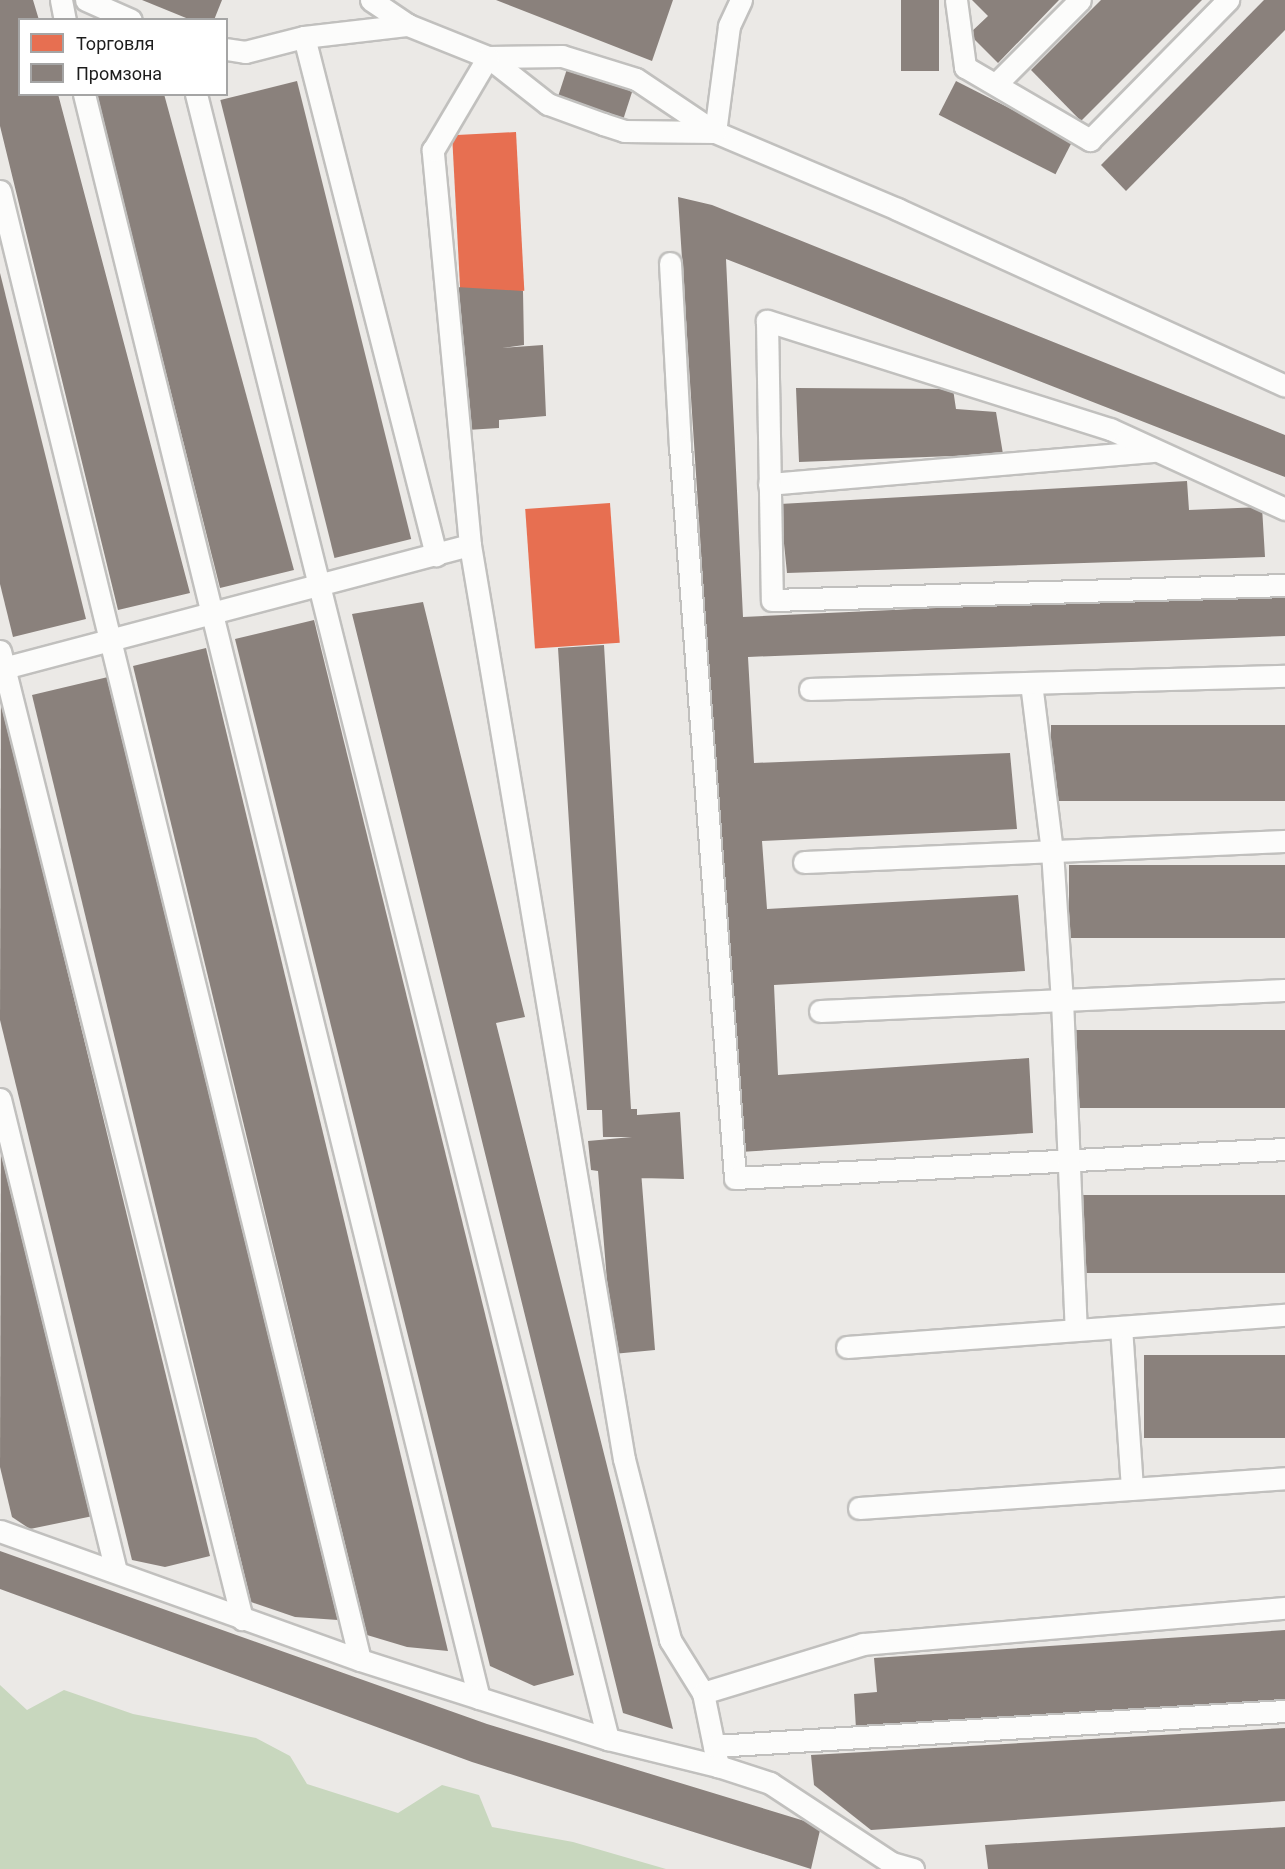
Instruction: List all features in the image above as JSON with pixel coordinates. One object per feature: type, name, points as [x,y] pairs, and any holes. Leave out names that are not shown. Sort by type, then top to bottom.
[{"type":"lane","points":[[61,0],[65,18]]},
{"type":"lane","points":[[86,0],[126,18]]},
{"type":"lane","points":[[371,0],[408,25],[488,57],[548,104],[624,131],[715,132]]},
{"type":"lane","points":[[715,132],[729,26],[741,0]]},
{"type":"lane","points":[[956,0],[965,67],[997,83],[1090,140],[1228,0]]},
{"type":"lane","points":[[997,83],[1080,0]]},
{"type":"lane","points":[[228,49],[245,52],[304,37],[408,25]]},
{"type":"lane","points":[[304,37],[436,555]]},
{"type":"lane","points":[[488,57],[562,56],[636,79],[715,132],[897,209],[1285,386]]},
{"type":"lane","points":[[488,57],[432,150],[471,545],[624,1459],[670,1640],[704,1693],[716,1756]]},
{"type":"lane","points":[[84,96],[479,1698]]},
{"type":"lane","points":[[197,96],[608,1739]]},
{"type":"lane","points":[[0,191],[360,1660]]},
{"type":"lane","points":[[670,263],[680,446],[735,1178],[1285,1149]]},
{"type":"lane","points":[[1285,509],[1110,429],[767,321],[772,600],[1285,585]]},
{"type":"lane","points":[[769,484],[1157,451]]},
{"type":"lane","points":[[242,1619],[1,663],[109,641],[471,545]]},
{"type":"lane","points":[[810,689],[1285,676]]},
{"type":"lane","points":[[1031,683],[1052,851],[1062,1000],[1076,1330]]},
{"type":"lane","points":[[804,862],[1285,841]]},
{"type":"lane","points":[[820,1011],[1285,990]]},
{"type":"lane","points":[[0,1099],[116,1571]]},
{"type":"lane","points":[[847,1347],[1285,1315]]},
{"type":"lane","points":[[1121,1327],[1132,1489]]},
{"type":"lane","points":[[859,1508],[1285,1478]]},
{"type":"lane","points":[[0,1532],[116,1571],[242,1619],[360,1660],[608,1739],[716,1756],[1285,1711]]},
{"type":"lane","points":[[704,1693],[862,1644],[1285,1608]]},
{"type":"lane","points":[[716,1756],[770,1783],[892,1863],[913,1869]]},
{"type":"green space","points":[[0,1685],[27,1710],[64,1690],[133,1714],[256,1738],[290,1756],[307,1784],[398,1813],[442,1785],[479,1795],[492,1827],[573,1842],[666,1869],[0,1869]]},
{"type":"building: Торговля","points":[[516,132],[524,291],[460,294],[452,135]]},
{"type":"building: Торговля","points":[[610,503],[620,643],[535,649],[525,509]]},
{"type":"building: Промзона","points":[[0,0],[33,0],[38,18],[18,18],[18,96],[59,96],[190,593],[118,610],[0,126]]},
{"type":"building: Промзона","points":[[142,0],[222,0],[215,18],[186,18]]},
{"type":"building: Промзона","points":[[496,0],[673,0],[652,61]]},
{"type":"building: Промзона","points":[[901,0],[939,0],[939,71],[901,71]]},
{"type":"building: Промзона","points":[[972,0],[1059,0],[998,63],[969,34],[988,16]]},
{"type":"building: Промзона","points":[[1101,0],[1202,0],[1081,121],[1031,70]]},
{"type":"building: Промзона","points":[[1264,0],[1285,0],[1285,30],[1126,191],[1101,165]]},
{"type":"building: Промзона","points":[[567,69],[633,90],[624,118],[558,97]]},
{"type":"building: Промзона","points":[[297,81],[411,539],[335,558],[220,100]]},
{"type":"building: Промзона","points":[[956,81],[1073,140],[1055,174],[939,115]]},
{"type":"building: Промзона","points":[[97,96],[165,96],[294,570],[220,588]]},
{"type":"building: Промзона","points":[[678,197],[712,205],[1285,435],[1285,477],[726,259],[743,617],[1285,592],[1285,636],[748,657],[754,763],[1010,753],[1017,829],[762,841],[767,909],[1018,895],[1025,971],[774,985],[778,1075],[1029,1058],[1033,1133],[740,1152]]},
{"type":"building: Промзона","points":[[0,273],[86,619],[13,637],[0,584]]},
{"type":"building: Промзона","points":[[456,287],[523,291],[524,345],[502,348],[543,345],[546,416],[499,420],[499,428],[467,430]]},
{"type":"building: Промзона","points":[[796,388],[953,389],[956,409],[996,412],[1003,454],[799,462]]},
{"type":"building: Промзона","points":[[1187,481],[1189,510],[1262,507],[1265,557],[787,573],[780,504]]},
{"type":"building: Промзона","points":[[423,602],[525,1017],[496,1023],[673,1729],[623,1713],[352,614]]},
{"type":"building: Промзона","points":[[314,620],[574,1675],[534,1686],[490,1666],[235,639]]},
{"type":"building: Промзона","points":[[604,645],[631,1109],[637,1109],[637,1115],[680,1112],[684,1179],[642,1178],[655,1350],[613,1354],[598,1171],[591,1170],[588,1141],[632,1137],[603,1137],[602,1110],[587,1110],[558,648]]},
{"type":"building: Промзона","points":[[206,648],[448,1651],[407,1647],[367,1635],[133,666]]},
{"type":"building: Промзона","points":[[108,677],[338,1620],[295,1617],[251,1602],[32,695]]},
{"type":"building: Промзона","points":[[1,699],[210,1556],[165,1567],[132,1560],[0,1020]]},
{"type":"building: Промзона","points":[[1051,725],[1285,725],[1285,801],[1051,801]]},
{"type":"building: Промзона","points":[[1069,865],[1285,865],[1285,938],[1069,938]]},
{"type":"building: Промзона","points":[[1075,1030],[1285,1030],[1285,1108],[1075,1108]]},
{"type":"building: Промзона","points":[[1,1144],[93,1516],[30,1529],[12,1517],[0,1467]]},
{"type":"building: Промзона","points":[[1083,1195],[1285,1195],[1285,1273],[1083,1273]]},
{"type":"building: Промзона","points":[[1144,1355],[1285,1355],[1285,1438],[1144,1438]]},
{"type":"building: Промзона","points":[[0,1551],[487,1724],[821,1826],[811,1869],[472,1762],[0,1589]]},
{"type":"building: Промзона","points":[[1285,1630],[1285,1700],[856,1729],[854,1694],[877,1692],[874,1658]]},
{"type":"building: Промзона","points":[[1285,1728],[1285,1801],[871,1830],[814,1785],[811,1755]]},
{"type":"building: Промзона","points":[[1285,1827],[1285,1869],[988,1869],[985,1845]]}]
